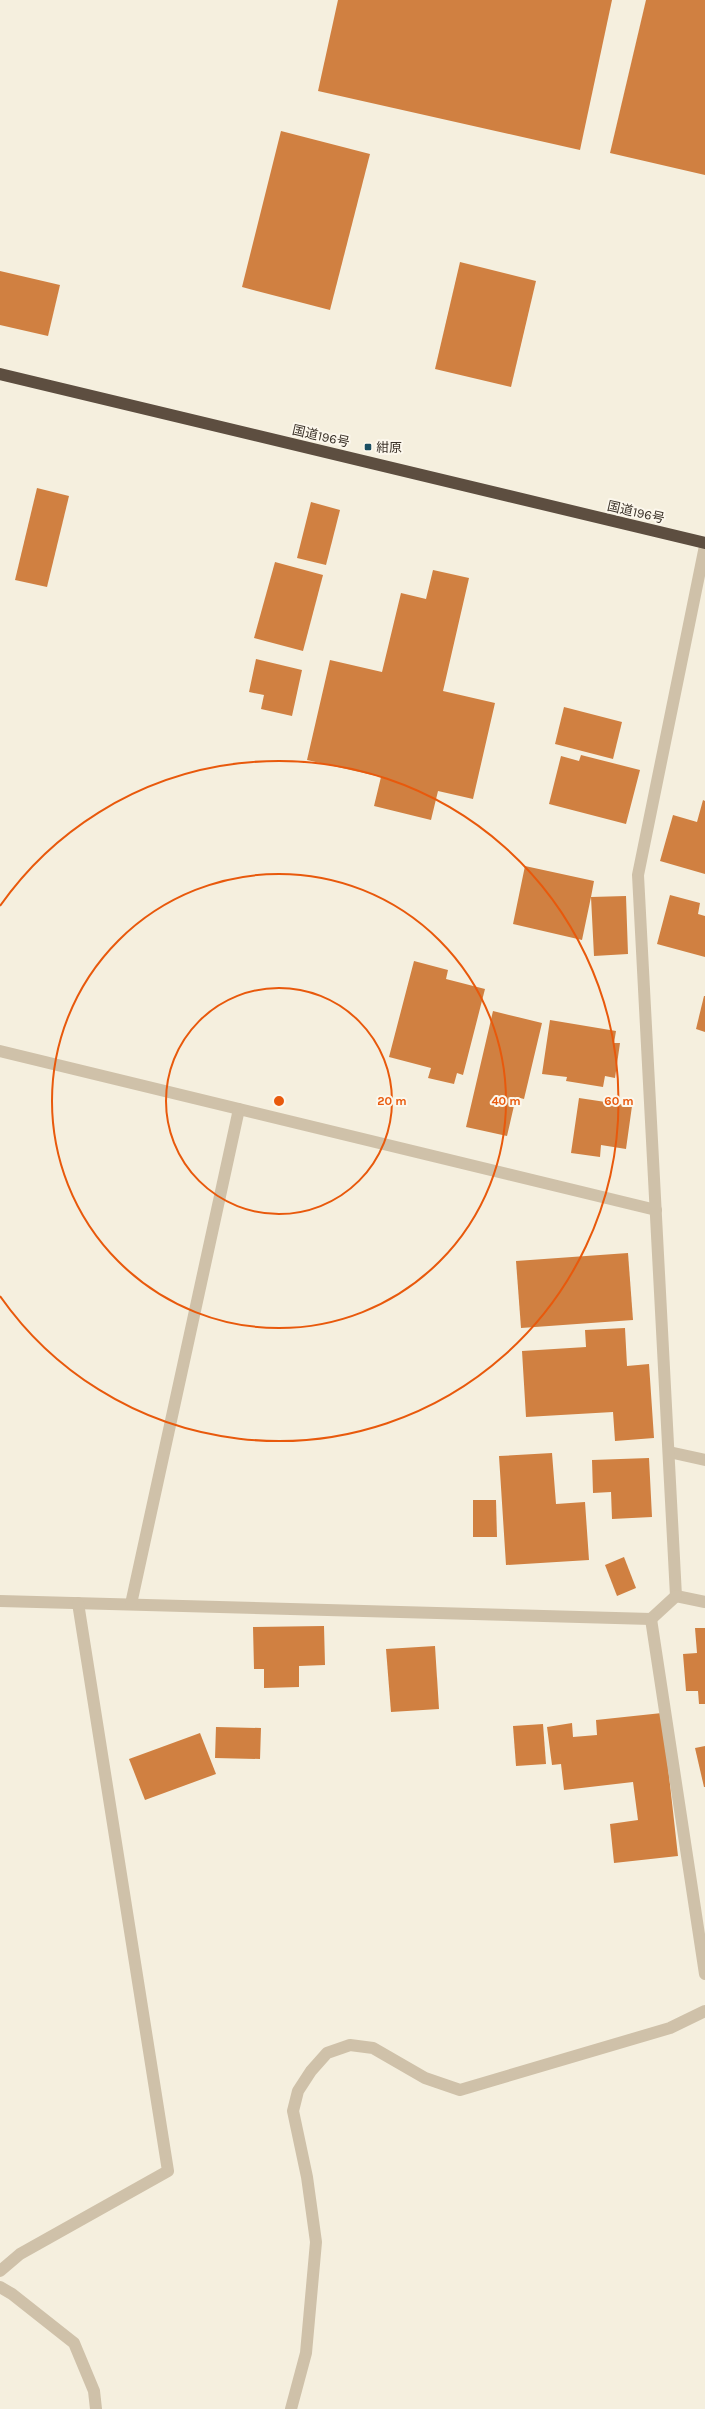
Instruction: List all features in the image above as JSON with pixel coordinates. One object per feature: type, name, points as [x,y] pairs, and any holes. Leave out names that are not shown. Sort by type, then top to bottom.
[{"type":"highway","name":"国道196号","points":[[0,374],[705,542]]},
{"type":"street","points":[[676,1596],[638,875],[705,546]]},
{"type":"street","points":[[0,1051],[656,1210]]},
{"type":"street","points":[[131,1604],[239,1109]]},
{"type":"street","points":[[669,1452],[705,1460]]},
{"type":"street","points":[[676,1596],[705,1602]]},
{"type":"street","points":[[0,1601],[651,1619],[676,1596]]},
{"type":"street","points":[[0,2271],[20,2254],[168,2171],[78,1603]]},
{"type":"street","points":[[651,1619],[705,1974]]},
{"type":"street","points":[[291,2409],[306,2354],[316,2242],[307,2177],[292,2111],[298,2091],[311,2071],[327,2053],[350,2045],[373,2048],[425,2078],[460,2090],[670,2028],[705,2011]]},
{"type":"street","points":[[0,2287],[12,2294],[74,2343],[94,2391],[96,2409]]},
{"type":"building","points":[[338,0],[612,0],[580,150],[318,91]]},
{"type":"building","points":[[646,0],[705,0],[705,175],[610,153]]},
{"type":"building","points":[[281,131],[370,154],[330,310],[242,287]]},
{"type":"building","points":[[460,262],[536,281],[511,387],[435,369]]},
{"type":"building","points":[[0,271],[60,285],[48,336],[0,325]]},
{"type":"building","points":[[37,488],[69,496],[47,587],[15,580]]},
{"type":"building","points":[[311,502],[340,510],[326,565],[297,558]]},
{"type":"building","points":[[275,562],[323,575],[303,651],[254,638]]},
{"type":"building","points":[[433,570],[469,578],[443,691],[495,703],[473,799],[438,791],[431,820],[374,806],[381,777],[307,760],[330,660],[382,672],[401,593],[426,599]]},
{"type":"building","points":[[256,659],[302,670],[292,716],[261,709],[264,695],[249,692]]},
{"type":"building","points":[[564,707],[622,722],[613,759],[555,744]]},
{"type":"building","points":[[581,755],[640,770],[626,824],[549,804],[561,756],[579,761]]},
{"type":"building","points":[[703,800],[705,801],[705,874],[660,861],[673,815],[697,822]]},
{"type":"building","points":[[525,866],[594,881],[582,940],[513,924]]},
{"type":"building","points":[[670,895],[700,903],[698,914],[705,916],[705,957],[657,944]]},
{"type":"building","points":[[626,896],[628,954],[594,956],[591,897]]},
{"type":"building","points":[[414,961],[448,970],[446,979],[485,989],[463,1075],[457,1073],[454,1084],[428,1078],[431,1068],[389,1057]]},
{"type":"building","points":[[705,996],[705,1032],[696,1029]]},
{"type":"building","points":[[493,1011],[542,1023],[524,1099],[516,1097],[507,1136],[466,1127]]},
{"type":"building","points":[[550,1020],[616,1031],[614,1043],[620,1043],[615,1078],[605,1076],[603,1087],[566,1081],[567,1077],[542,1074]]},
{"type":"building","points":[[579,1098],[632,1106],[626,1149],[601,1145],[600,1157],[571,1153]]},
{"type":"building","points":[[628,1253],[633,1320],[521,1328],[516,1261]]},
{"type":"building","points":[[625,1328],[627,1366],[649,1364],[654,1438],[615,1441],[613,1412],[526,1417],[522,1351],[586,1347],[585,1330]]},
{"type":"building","points":[[552,1453],[556,1504],[585,1502],[589,1560],[506,1565],[499,1456]]},
{"type":"building","points":[[649,1458],[652,1517],[612,1519],[611,1492],[593,1493],[592,1460]]},
{"type":"building","points":[[473,1500],[496,1500],[497,1537],[473,1537]]},
{"type":"building","points":[[624,1557],[636,1588],[617,1596],[605,1565]]},
{"type":"building","points":[[324,1626],[325,1665],[299,1666],[299,1687],[264,1688],[264,1669],[254,1669],[253,1627]]},
{"type":"building","points":[[695,1628],[705,1628],[705,1704],[699,1704],[698,1691],[686,1691],[683,1654],[697,1653]]},
{"type":"building","points":[[435,1646],[439,1709],[391,1712],[386,1649]]},
{"type":"building","points":[[662,1713],[678,1856],[614,1863],[610,1824],[638,1820],[633,1782],[564,1790],[561,1764],[552,1765],[547,1727],[572,1723],[573,1737],[597,1735],[596,1720]]},
{"type":"building","points":[[543,1724],[546,1764],[516,1766],[513,1726]]},
{"type":"building","points":[[216,1727],[261,1728],[260,1759],[215,1758]]},
{"type":"building","points":[[200,1733],[216,1774],[145,1800],[129,1759]]},
{"type":"building","points":[[705,1746],[705,1787],[704,1787],[695,1748]]},
{"type":"place","name":"紺原","points":[[368,447]]}]
